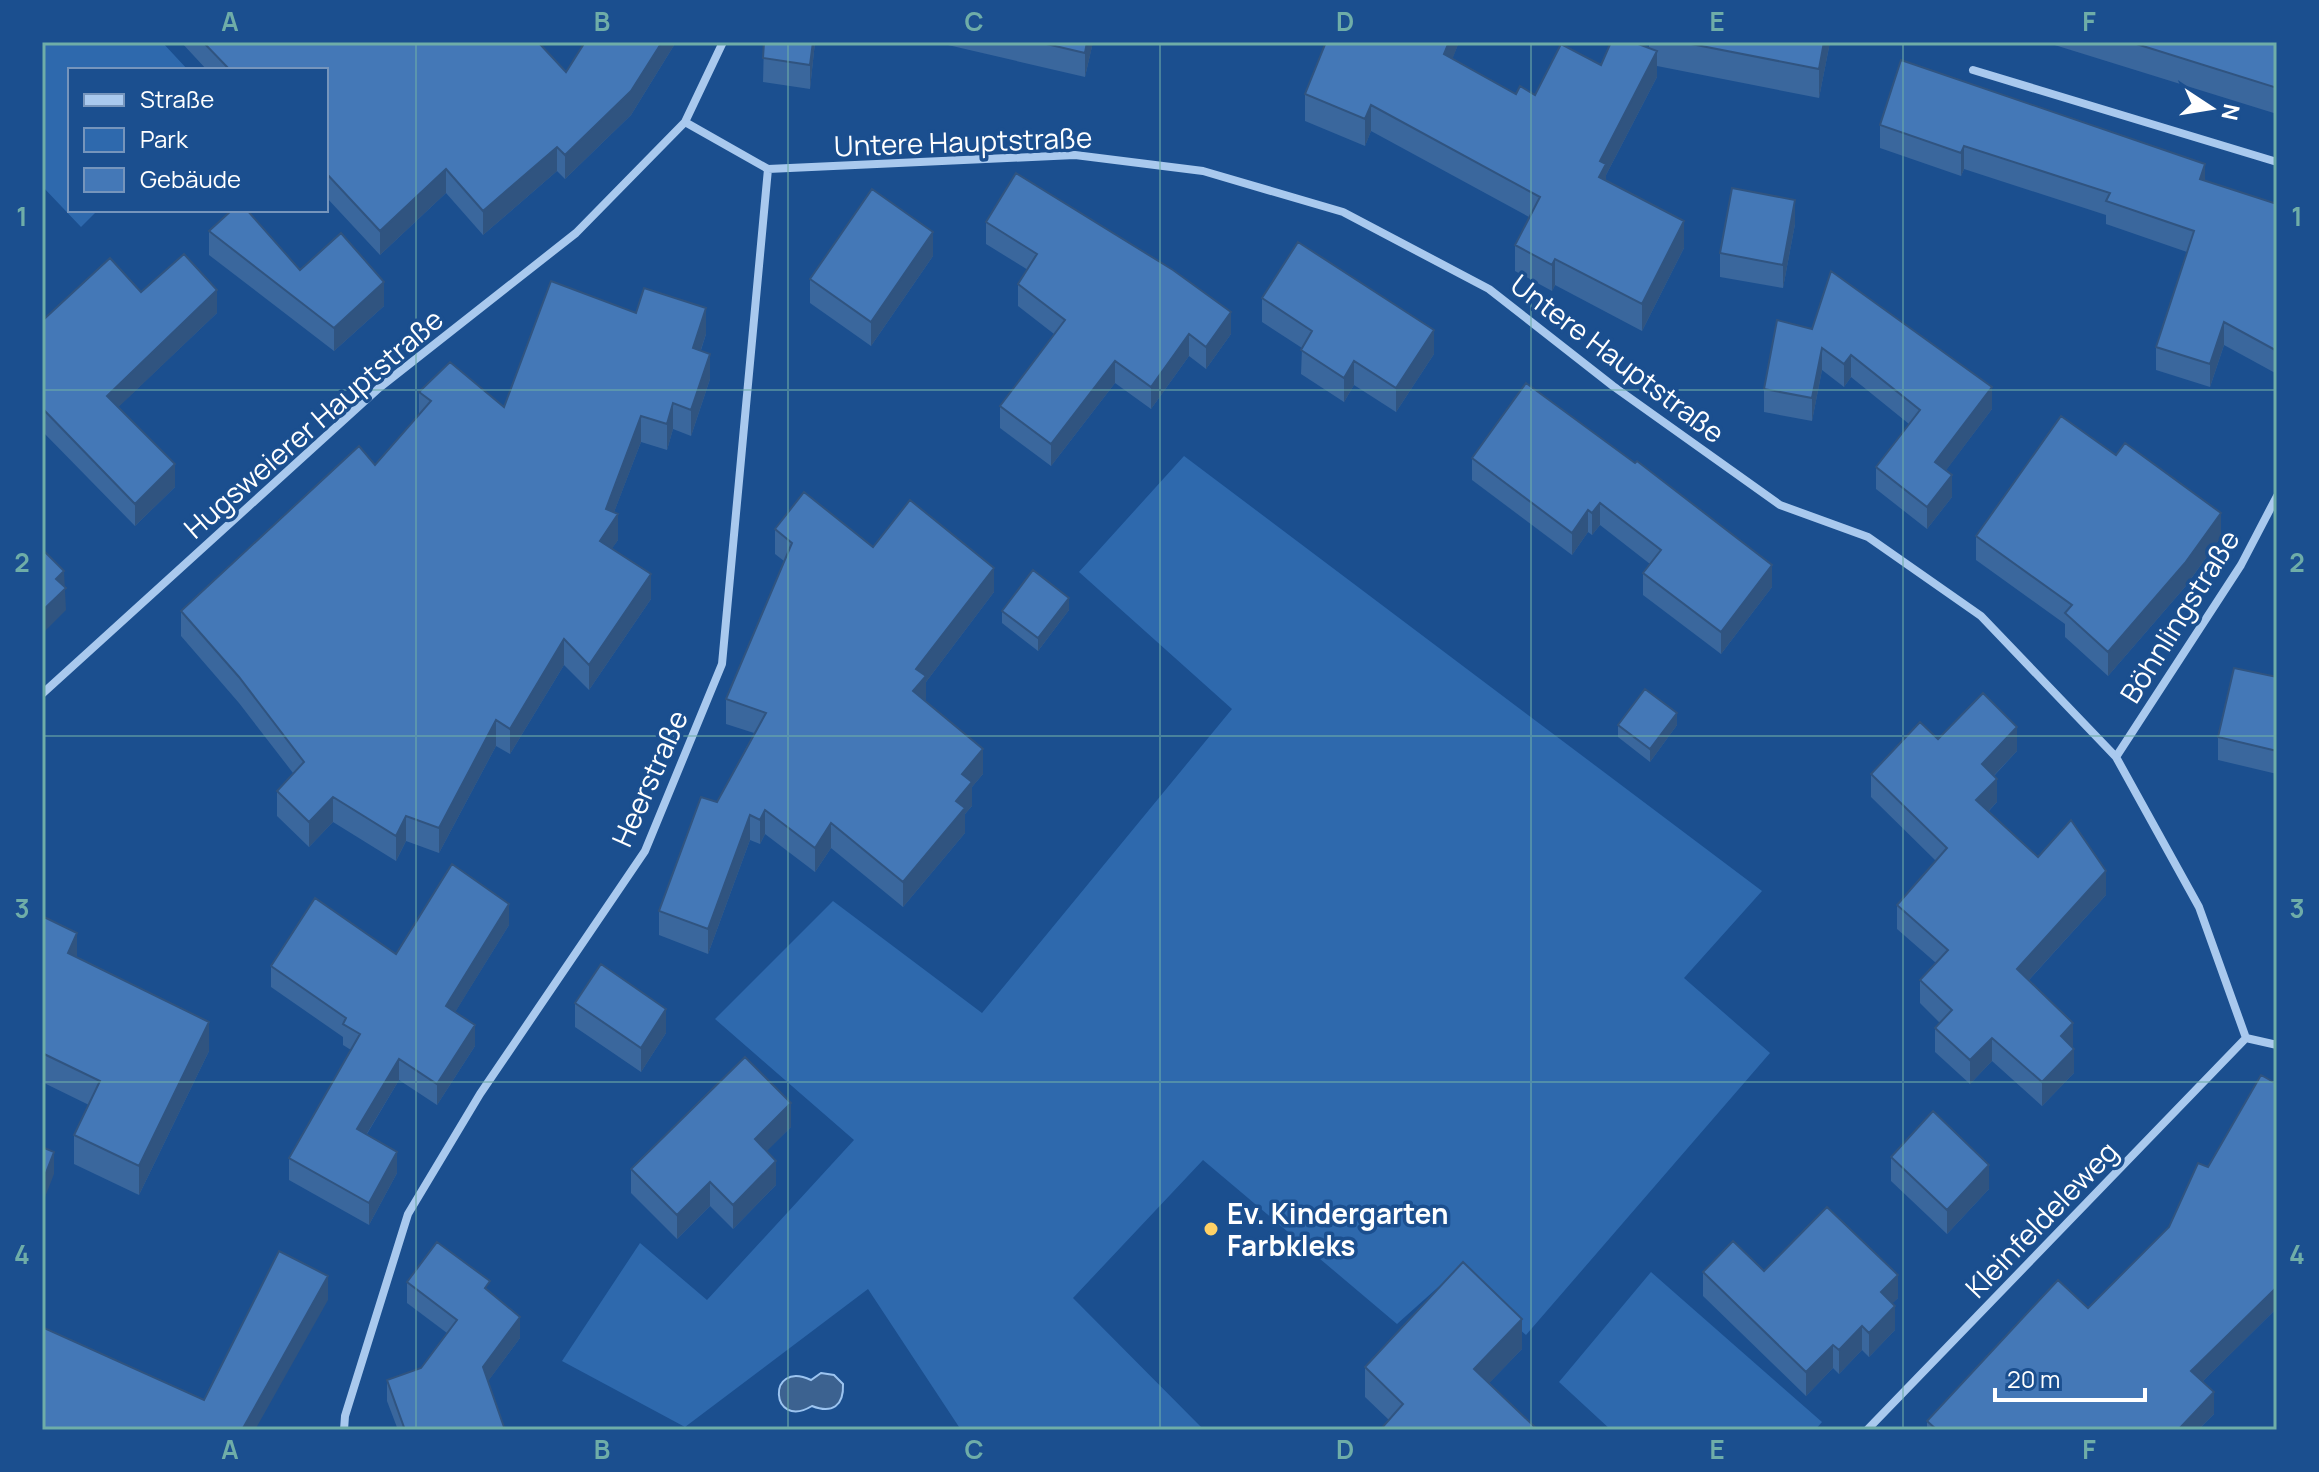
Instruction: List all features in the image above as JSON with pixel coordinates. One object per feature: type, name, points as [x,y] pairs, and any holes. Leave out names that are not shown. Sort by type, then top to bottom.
[{"type":"street","points":[[723,42],[685,122],[768,169]]},
{"type":"street","points":[[1973,70],[2277,162]]},
{"type":"street","name":"Hugsweierer Hauptstraße","points":[[42,694],[379,388],[576,233],[685,122]]},
{"type":"street","name":"Untere Hauptstraße","points":[[768,169],[1075,155],[1203,171],[1343,212],[1489,289],[1613,386],[1780,505],[1868,537],[1981,616],[2116,757],[2199,907],[2246,1038]]},
{"type":"street","name":"Heerstraße","points":[[344,1430],[345,1416],[408,1214],[480,1094],[645,851],[722,664],[768,169]]},
{"type":"street","name":"Böhnlingstraße","points":[[2116,757],[2241,565],[2277,496]]},
{"type":"street","points":[[2246,1038],[2277,1045]]},
{"type":"street","name":"Kleinfeldeleweg","points":[[1867,1430],[2246,1038]]},
{"type":"green space","points":[[42,42],[162,42],[186,68],[68,68],[68,212],[96,212],[81,227],[42,186]]},
{"type":"green space","points":[[1184,456],[1762,891],[1684,978],[1770,1053],[1526,1335],[1454,1273],[1397,1324],[1203,1160],[1073,1298],[1204,1430],[961,1430],[868,1289],[685,1427],[562,1361],[640,1243],[707,1300],[854,1140],[715,1019],[833,901],[982,1013],[1232,709],[1079,572]]},
{"type":"green space","points":[[1651,1272],[1822,1422],[1815,1430],[1611,1430],[1559,1382]]},
{"type":"shaded area","points":[[821,1373],[834,1375],[843,1384],[841,1398],[835,1406],[825,1409],[812,1406],[798,1411],[788,1410],[781,1403],[780,1386],[786,1379],[796,1376],[811,1380]]},
{"type":"building","points":[[203,42],[538,42],[566,72],[585,42],[662,42],[631,91],[565,155],[557,147],[483,211],[446,169],[380,231],[328,175],[328,68],[228,68]]},
{"type":"building","points":[[764,42],[813,42],[810,65],[763,58]]},
{"type":"building","points":[[1038,42],[1087,42],[1085,53]]},
{"type":"building","points":[[1326,42],[1449,42],[1444,54],[1516,94],[1520,86],[1535,95],[1561,44],[1601,65],[1611,42],[1633,42],[1657,51],[1600,161],[1606,164],[1599,177],[1684,221],[1642,304],[1555,259],[1552,265],[1515,245],[1540,197],[1371,105],[1365,119],[1305,94]]},
{"type":"building","points":[[1681,42],[1824,42],[1819,69]]},
{"type":"building","points":[[2130,42],[2277,42],[2277,88]]},
{"type":"building","points":[[1901,60],[2205,164],[2200,179],[2277,204],[2277,351],[2224,322],[2210,364],[2156,347],[2194,231],[2106,201],[2110,193],[1964,146],[1961,153],[1880,125]]},
{"type":"building","points":[[1016,173],[1173,270],[1231,312],[1206,347],[1189,334],[1151,387],[1115,361],[1051,444],[1000,406],[1065,320],[1018,284],[1037,254],[986,222]]},
{"type":"building","points":[[1732,188],[1795,200],[1783,265],[1720,253]]},
{"type":"building","points":[[872,189],[933,232],[871,322],[810,279]]},
{"type":"building","points":[[230,212],[249,212],[300,270],[341,233],[384,282],[334,328],[209,231]]},
{"type":"building","points":[[1298,242],[1434,330],[1396,388],[1354,361],[1344,378],[1301,350],[1312,331],[1262,298]]},
{"type":"building","points":[[184,254],[217,290],[107,396],[175,464],[135,504],[42,408],[42,321],[110,258],[141,292]]},
{"type":"building","points":[[1831,271],[1992,387],[1935,462],[1952,475],[1927,507],[1876,467],[1920,410],[1851,355],[1844,364],[1822,348],[1812,398],[1764,389],[1777,320],[1812,329]]},
{"type":"building","points":[[551,281],[636,313],[644,288],[706,308],[693,348],[710,354],[691,410],[673,403],[667,424],[641,416],[606,509],[618,514],[600,541],[651,574],[589,665],[564,639],[510,729],[496,720],[439,828],[406,816],[396,836],[333,797],[309,822],[277,791],[304,762],[239,677],[181,611],[359,446],[375,465],[431,401],[419,392],[450,362],[504,407]]},
{"type":"building","points":[[1526,383],[1635,463],[1637,461],[1772,565],[1721,632],[1643,573],[1661,550],[1600,503],[1592,513],[1588,510],[1572,533],[1472,458]]},
{"type":"building","points":[[2061,416],[2116,455],[2125,443],[2221,513],[2185,563],[2108,652],[2065,613],[2072,605],[1976,536]]},
{"type":"building","points":[[804,492],[873,547],[910,500],[994,568],[916,669],[926,676],[913,691],[983,749],[962,774],[972,782],[956,801],[965,808],[903,882],[831,823],[815,848],[765,810],[760,820],[750,815],[708,929],[659,911],[701,797],[717,802],[766,713],[726,699],[792,543],[775,529]]},
{"type":"building","points":[[42,549],[64,571],[56,579],[66,588],[42,611]]},
{"type":"building","points":[[1033,570],[1069,598],[1038,638],[1002,611]]},
{"type":"building","points":[[2234,668],[2277,677],[2277,751],[2218,737]]},
{"type":"building","points":[[1645,689],[1677,713],[1650,749],[1618,725]]},
{"type":"building","points":[[1983,693],[2017,727],[1982,764],[1997,779],[1976,800],[2038,857],[2071,820],[2106,871],[2017,969],[2073,1023],[2061,1036],[2074,1049],[2042,1082],[1992,1038],[1970,1060],[1935,1028],[1952,1010],[1920,980],[1948,950],[1897,905],[1947,848],[1871,774],[1920,722],[1938,739]]},
{"type":"building","points":[[452,864],[509,904],[446,1006],[475,1025],[437,1084],[399,1059],[357,1129],[397,1152],[369,1203],[289,1158],[360,1034],[343,1024],[346,1018],[271,966],[315,898],[396,954]]},
{"type":"building","points":[[42,916],[77,933],[68,953],[209,1022],[139,1166],[74,1135],[100,1081],[42,1053]]},
{"type":"building","points":[[601,964],[666,1009],[641,1048],[575,1003]]},
{"type":"building","points":[[745,1057],[791,1103],[755,1139],[776,1161],[733,1205],[710,1182],[677,1215],[631,1169]]},
{"type":"building","points":[[2261,1075],[2277,1084],[2277,1287],[2191,1371],[2214,1392],[2178,1430],[1937,1430],[1927,1421],[2058,1280],[2088,1308],[2169,1227],[2198,1163],[2208,1167]]},
{"type":"building","points":[[1933,1111],[1989,1165],[1947,1210],[1891,1157]]},
{"type":"building","points":[[42,1147],[54,1152],[42,1183]]},
{"type":"building","points":[[1827,1207],[1898,1275],[1881,1292],[1895,1306],[1869,1333],[1862,1326],[1839,1350],[1833,1345],[1806,1372],[1703,1272],[1733,1241],[1764,1271]]},
{"type":"building","points":[[437,1242],[490,1281],[485,1288],[520,1317],[483,1367],[505,1430],[405,1430],[387,1380],[421,1368],[457,1320],[407,1282]]},
{"type":"building","points":[[279,1251],[328,1276],[242,1430],[42,1430],[42,1327],[204,1400]]},
{"type":"building","points":[[1463,1262],[1522,1319],[1474,1369],[1538,1430],[1380,1430],[1403,1404],[1365,1367]]},
{"type":"place","name":"Ev. Kindergarten Farbkleks","points":[[1211,1229]]}]
